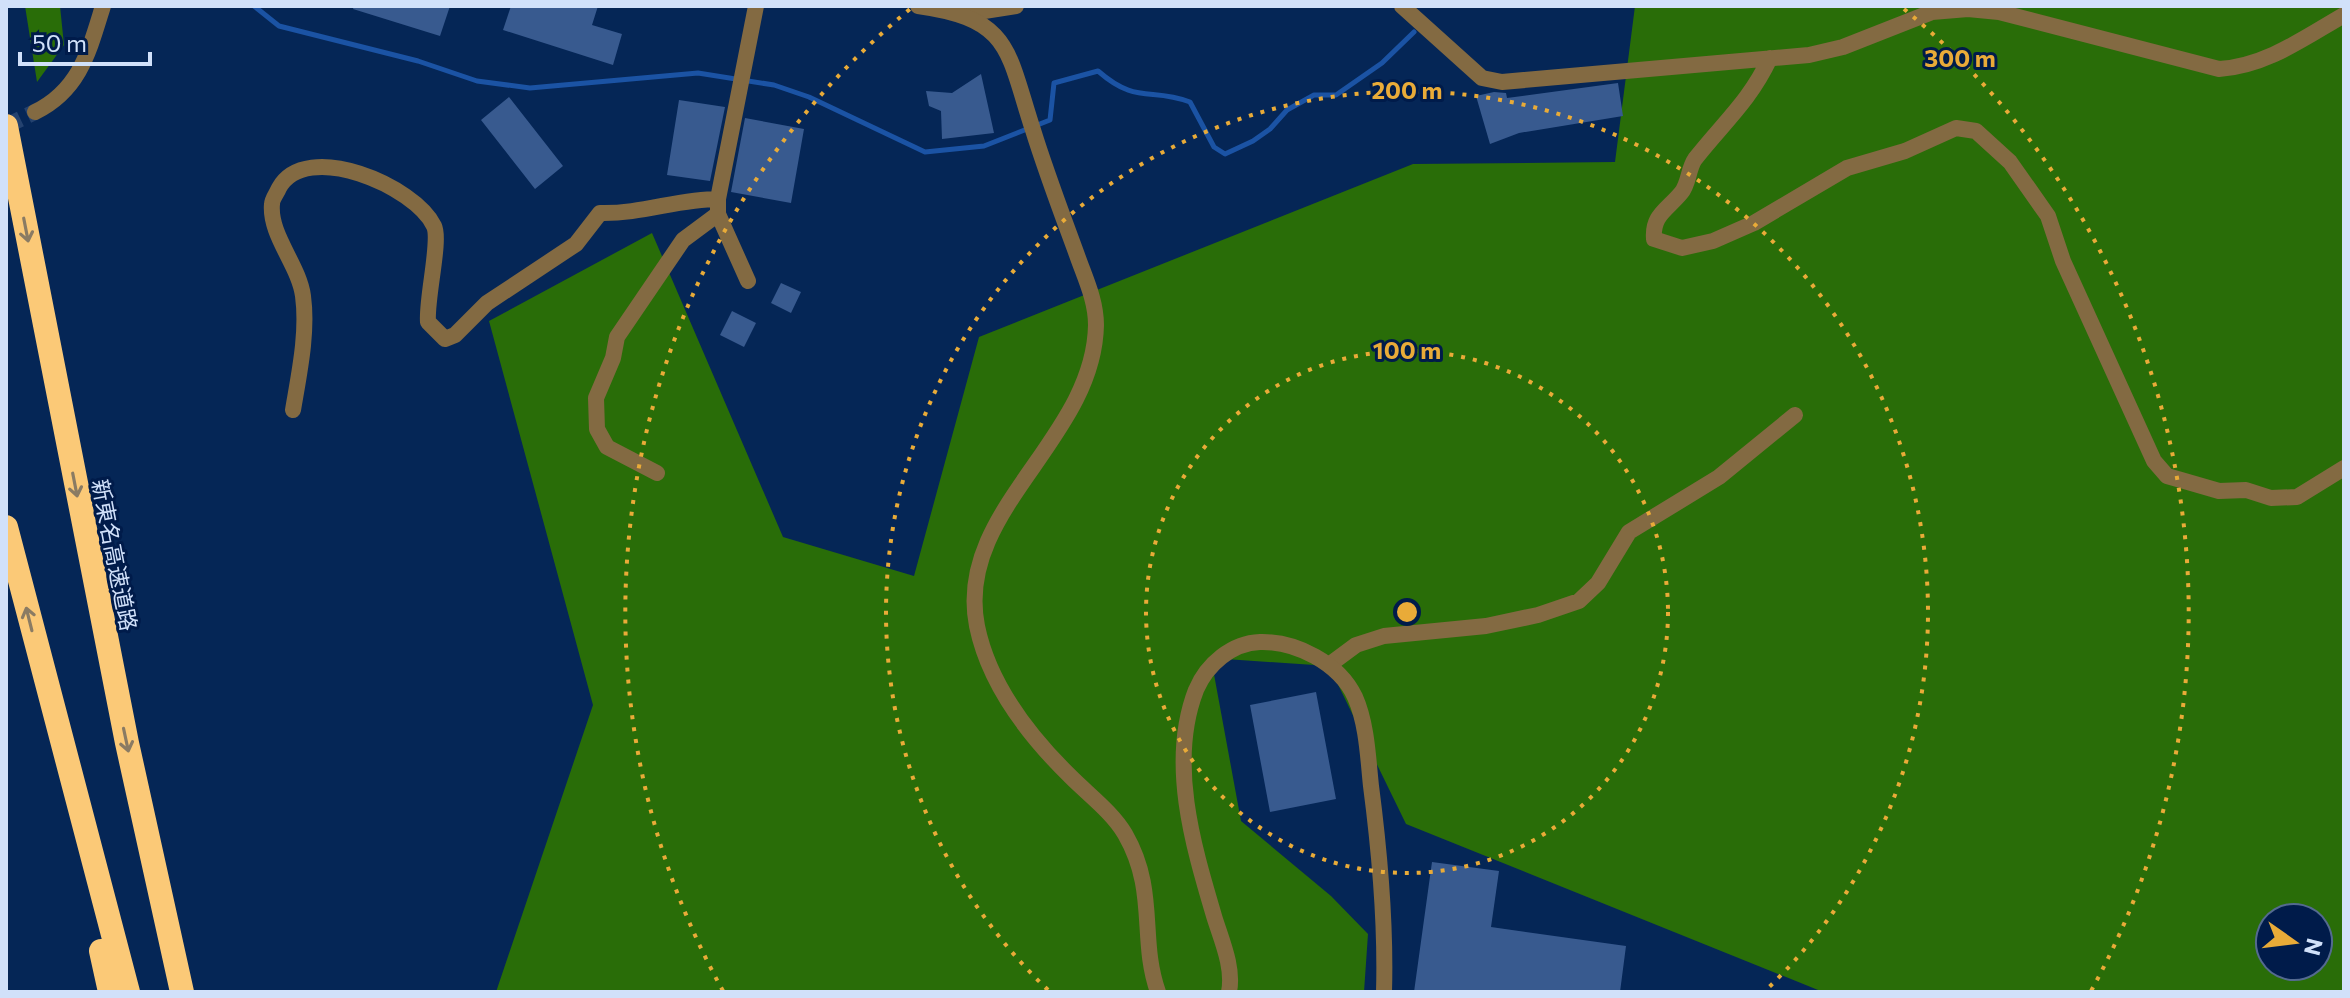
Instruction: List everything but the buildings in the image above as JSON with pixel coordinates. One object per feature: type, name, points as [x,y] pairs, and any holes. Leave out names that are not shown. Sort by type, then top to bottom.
[{"type":"highway","name":"新東名高速道路","points":[[6,126],[123,727],[182,992]]},
{"type":"highway","points":[[6,527],[128,992]]},
{"type":"highway","points":[[37,650],[110,992]]},
{"type":"street","points":[[35,112],[53,104],[71,88],[86,60],[103,6]]},
{"type":"street","points":[[748,281],[718,206],[756,6]]},
{"type":"street","points":[[918,6],[965,14],[1016,6]]},
{"type":"street","points":[[1402,6],[1482,78],[1502,82],[1809,55],[1843,47],[1932,12],[1968,9],[1999,12],[2219,69],[2266,59],[2344,15]]},
{"type":"street","points":[[965,14],[988,28],[1015,69],[1036,141],[1095,307],[1096,328],[1086,378],[1074,406],[993,528],[980,564],[974,596],[977,626],[990,665],[1022,724],[1123,830],[1133,848],[1148,898],[1151,974],[1158,992]]},
{"type":"street","points":[[1770,58],[1732,120],[1693,162],[1683,191],[1661,210],[1653,226],[1654,239],[1682,248],[1713,241],[1754,223],[1847,168],[1905,151],[1956,128],[1976,131],[2010,162],[2048,216],[2063,261],[2102,350],[2154,461],[2167,476],[2219,491],[2246,490],[2271,498],[2297,497],[2344,468]]},
{"type":"street","points":[[293,410],[301,358],[303,296],[271,203],[282,183],[295,172],[311,167],[370,176],[421,206],[435,228],[428,322],[445,339],[455,335],[499,294],[576,244],[600,213],[630,214],[694,199],[718,206]]},
{"type":"street","points":[[657,473],[607,447],[597,429],[596,398],[613,358],[617,337],[683,240],[718,206]]},
{"type":"street","points":[[1329,665],[1356,645],[1384,636],[1486,626],[1538,615],[1579,601],[1598,583],[1629,532],[1719,477],[1795,415]]},
{"type":"street","points":[[1229,992],[1229,966],[1199,865],[1183,759],[1187,718],[1197,688],[1210,667],[1234,647],[1250,643],[1287,645],[1329,665],[1355,697],[1367,748],[1379,848],[1384,992]]},
{"type":"green space","points":[[25,6],[60,6],[64,45],[37,82]]},
{"type":"green space","points":[[1635,6],[2344,6],[2344,992],[1823,992],[1406,824],[1329,666],[1211,658],[1241,821],[1331,896],[1368,934],[1364,992],[496,992],[593,705],[489,321],[652,233],[783,537],[914,576],[979,337],[1413,164],[1615,162]]},
{"type":"waterway","points":[[254,6],[279,26],[418,61],[477,81],[530,88],[698,73],[774,85],[809,97],[925,152],[984,146],[1050,120],[1054,83],[1098,71],[1134,92],[1190,102],[1214,147],[1225,154],[1253,141],[1270,129],[1287,110],[1314,95],[1336,95],[1382,63],[1414,32]]},
{"type":"tunnel","points":[[6,126],[35,112]]}]
